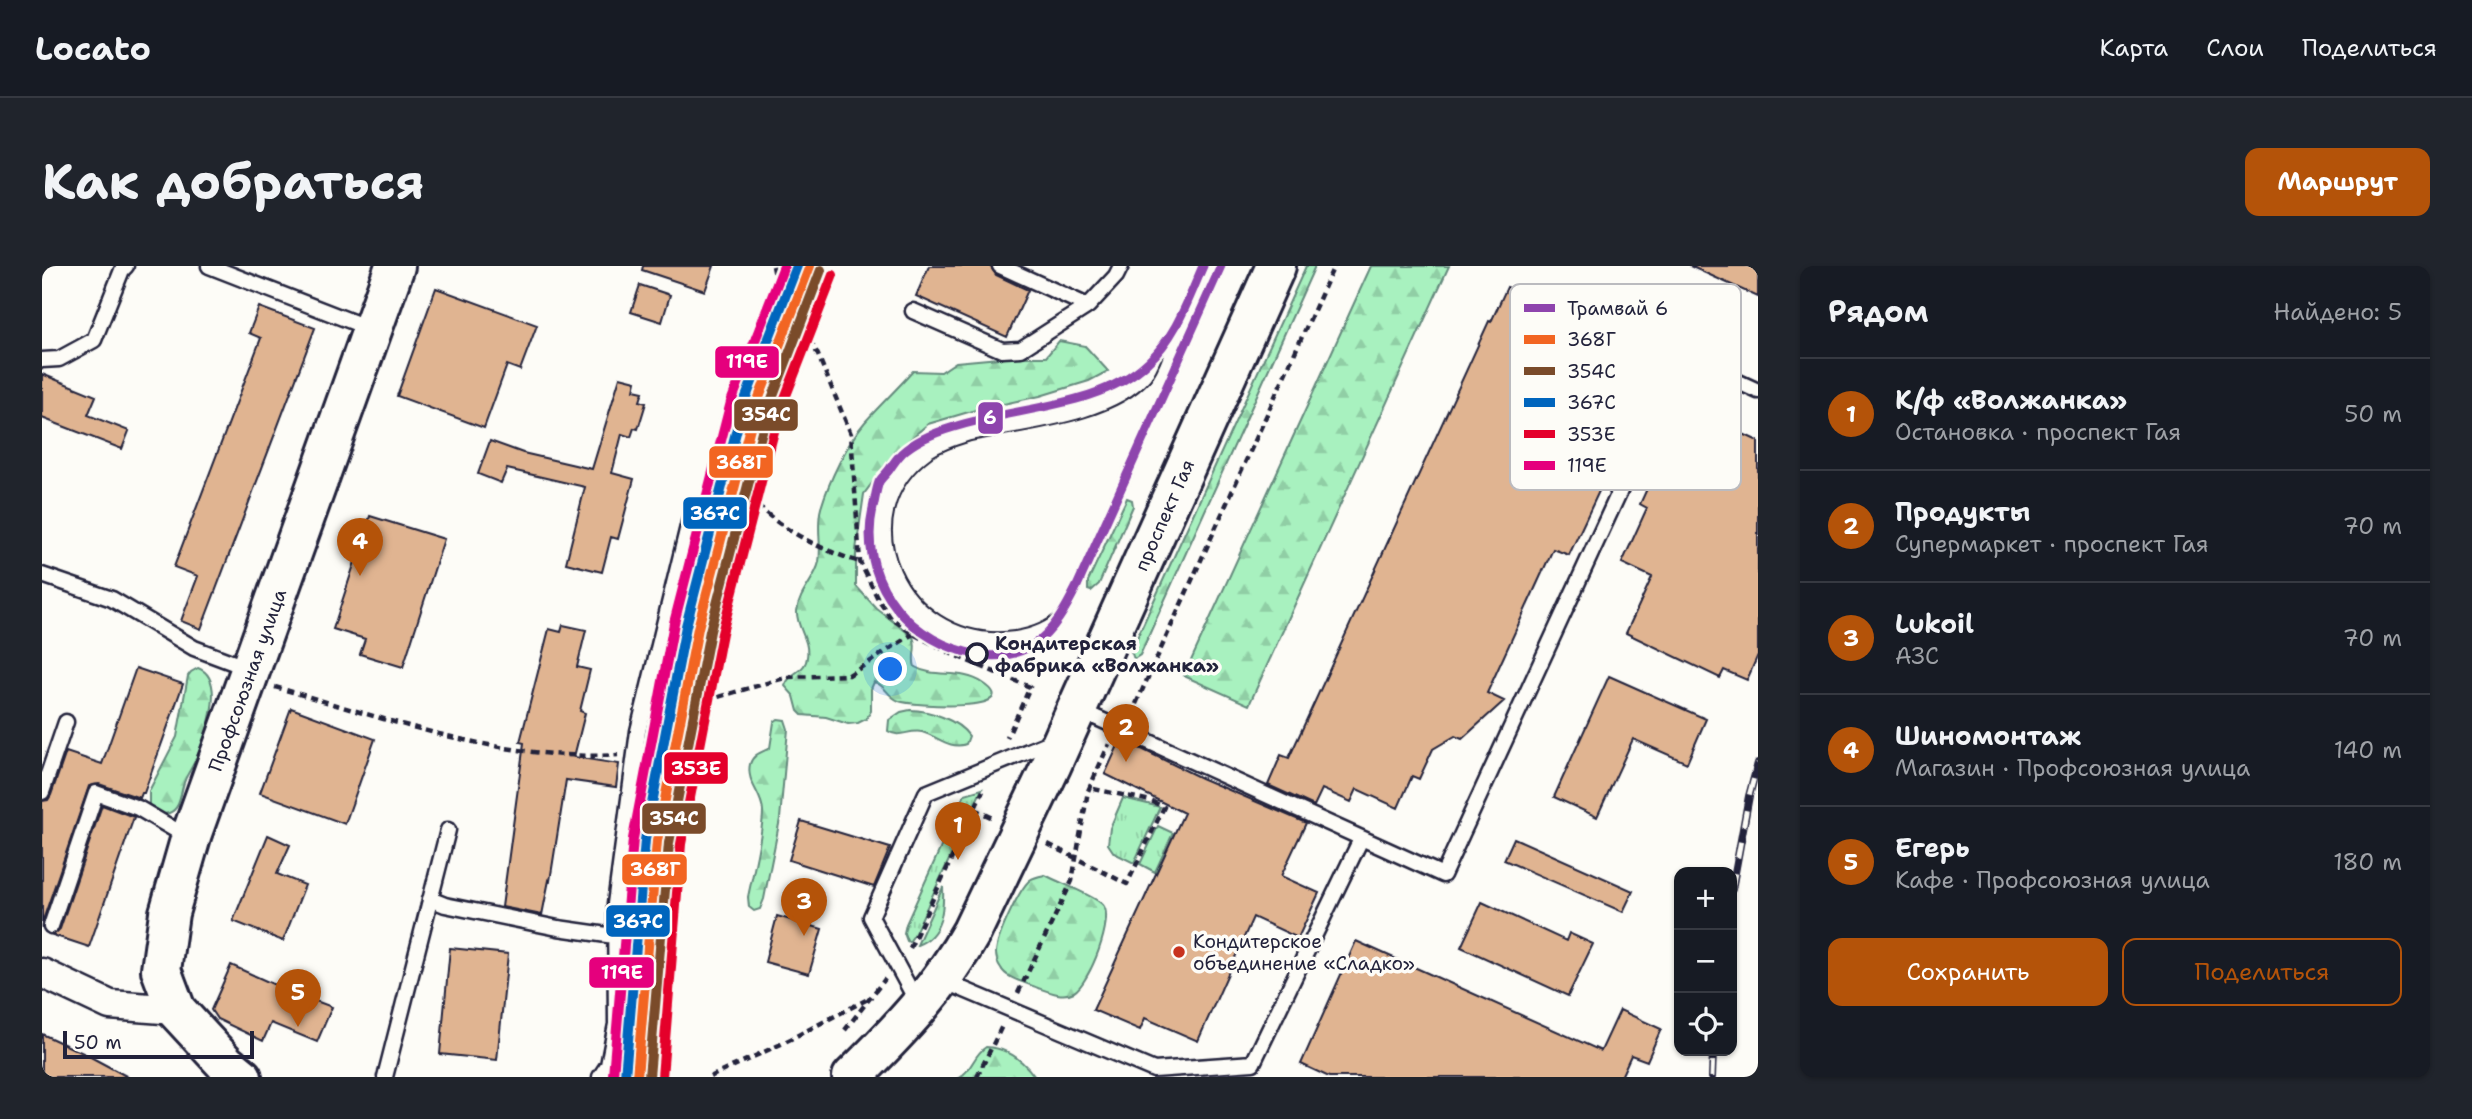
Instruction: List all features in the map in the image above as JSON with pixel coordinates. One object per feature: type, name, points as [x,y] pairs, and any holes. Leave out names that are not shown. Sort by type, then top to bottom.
[{"type":"street","name":"Профсоюзная улица","points":[[242,1077],[226,1065],[176,1010],[161,970],[169,913],[190,839],[395,266]]},
{"type":"street","name":"проспект Гая","points":[[852,1077],[930,993],[960,953],[972,931],[1064,736],[1276,266]]},
{"type":"street","points":[[42,973],[110,1005],[176,1010]]},
{"type":"lane","points":[[42,360],[58,359],[94,340],[126,266]]},
{"type":"lane","points":[[209,266],[372,329]]},
{"type":"lane","points":[[1000,266],[1088,306]]},
{"type":"lane","points":[[913,311],[1002,350],[1021,349],[1088,306],[1116,276],[1121,266]]},
{"type":"lane","points":[[1741,383],[1758,391]]},
{"type":"lane","points":[[1361,839],[1253,1063],[1154,1070],[1010,1010],[930,993],[897,965],[871,917],[926,793],[1064,736],[1120,729],[1443,876],[1620,490]]},
{"type":"lane","points":[[600,1077],[608,1065],[616,1024],[615,904],[638,731],[692,510]]},
{"type":"lane","points":[[42,575],[112,598],[194,648],[249,674]]},
{"type":"lane","points":[[42,792],[66,722]]},
{"type":"lane","points":[[51,926],[96,793],[138,808],[190,839]]},
{"type":"lane","points":[[385,1077],[448,830]]},
{"type":"lane","points":[[429,899],[445,905],[558,928],[614,936]]},
{"type":"path","points":[[773,266],[776,282],[791,313],[806,331],[818,355],[851,434],[860,562],[879,601],[891,618],[913,634],[954,655],[1030,687],[914,943],[845,1030]]},
{"type":"path","points":[[977,1077],[1072,881],[1089,788],[1120,729],[1334,266]]},
{"type":"path","points":[[692,510],[714,500],[727,475],[748,480],[762,509],[800,536],[834,554],[860,562]]},
{"type":"path","points":[[638,731],[669,711],[788,677],[849,675],[913,634]]},
{"type":"path","points":[[249,674],[415,727],[482,743],[589,757],[635,754]]},
{"type":"path","points":[[1076,858],[1127,884],[1164,807],[1151,801],[1089,788]]},
{"type":"path","points":[[710,1077],[870,998]]},
{"type":"green space","points":[[1306,266],[1315,266],[1140,655],[1134,659],[1131,651]]},
{"type":"green space","points":[[1371,266],[1449,266],[1249,705],[1184,676]]},
{"type":"green space","points":[[1059,341],[1085,346],[1108,371],[1089,381],[1040,396],[928,424],[895,452],[864,494],[856,550],[856,586],[876,608],[913,637],[915,667],[923,671],[975,678],[993,693],[991,699],[963,705],[908,703],[895,699],[874,682],[871,689],[871,711],[866,719],[858,723],[848,724],[826,717],[802,715],[798,711],[794,696],[785,686],[804,666],[807,657],[807,645],[799,623],[798,604],[819,562],[819,522],[824,497],[839,463],[858,431],[913,371],[941,372],[956,362],[1046,357]]},
{"type":"green space","points":[[1127,498],[1132,500],[1133,506],[1099,584],[1091,591],[1088,590],[1088,581]]},
{"type":"green space","points":[[198,668],[207,674],[212,684],[212,711],[176,807],[166,814],[161,813],[149,807],[149,791],[177,737],[188,676]]},
{"type":"green space","points":[[910,710],[934,714],[958,725],[969,736],[966,744],[949,744],[922,732],[896,734],[888,731],[889,720]]},
{"type":"green space","points":[[778,719],[785,720],[788,729],[780,819],[764,899],[760,909],[754,911],[749,907],[748,897],[760,842],[763,811],[749,771],[751,761],[770,748],[774,722]]},
{"type":"green space","points":[[982,789],[909,942],[904,933],[906,924],[965,794]]},
{"type":"green space","points":[[1123,798],[1160,807],[1134,863],[1114,853],[1108,844],[1110,828]]},
{"type":"green space","points":[[1158,826],[1173,833],[1155,872],[1140,864]]},
{"type":"green space","points":[[1045,875],[1092,898],[1103,905],[1106,912],[1103,936],[1093,964],[1087,977],[1070,994],[1051,993],[1012,978],[1004,972],[996,957],[1000,937],[1020,893],[1030,880]]},
{"type":"green space","points":[[943,887],[940,921],[932,935],[917,945]]},
{"type":"green space","points":[[986,1047],[1014,1056],[1035,1077],[960,1077]]},
{"type":"building","points":[[643,266],[714,266],[705,291],[642,270]]},
{"type":"building","points":[[929,266],[990,266],[996,275],[1028,290],[1007,337],[916,296]]},
{"type":"building","points":[[1690,266],[1758,266],[1758,297],[1741,289],[1741,284],[1729,284]]},
{"type":"building","points":[[640,285],[670,295],[662,322],[631,312]]},
{"type":"building","points":[[1507,287],[1510,288],[1510,490],[1600,490],[1569,555],[1553,549],[1487,693],[1504,701],[1462,739],[1455,736],[1433,749],[1419,779],[1412,776],[1398,808],[1357,789],[1351,802],[1322,789],[1314,806],[1268,785],[1281,755],[1289,758],[1489,321],[1491,322]]},
{"type":"building","points":[[436,288],[537,325],[520,370],[507,365],[484,428],[397,396]]},
{"type":"building","points":[[259,307],[315,328],[201,629],[181,621],[198,576],[174,567],[261,338],[249,333]]},
{"type":"building","points":[[42,374],[96,396],[88,415],[129,431],[122,449],[42,418]]},
{"type":"building","points":[[620,377],[636,381],[634,390],[643,392],[640,401],[646,403],[638,429],[634,428],[631,437],[622,434],[612,473],[634,479],[618,539],[611,537],[602,572],[566,563],[585,487],[507,469],[501,483],[478,474],[490,441],[523,453],[592,469]]},
{"type":"building","points":[[1741,433],[1758,441],[1758,655],[1747,680],[1724,670],[1720,678],[1626,633],[1652,577],[1622,563],[1647,508],[1640,504],[1646,490],[1741,490]]},
{"type":"building","points":[[370,516],[444,539],[403,667],[360,654],[365,639],[333,629]]},
{"type":"building","points":[[563,625],[586,630],[577,667],[590,670],[580,711],[585,713],[574,757],[619,764],[616,787],[566,780],[542,915],[502,907],[524,743],[520,742],[549,629],[561,632]]},
{"type":"building","points":[[136,668],[183,684],[144,793],[140,798],[99,784],[89,786],[42,923],[42,801],[48,800],[51,795],[66,752],[102,764]]},
{"type":"building","points":[[1609,676],[1706,719],[1687,763],[1633,739],[1597,817],[1554,797]]},
{"type":"building","points":[[291,708],[375,739],[345,824],[260,793]]},
{"type":"building","name":"Кондитерское объединение «Сладко»","points":[[1121,739],[1201,778],[1306,823],[1281,876],[1319,893],[1298,938],[1253,917],[1198,1041],[1145,1018],[1140,1030],[1093,1010],[1184,813],[1105,774]]},
{"type":"building","points":[[102,805],[134,817],[89,947],[53,935],[60,929]]},
{"type":"building","points":[[801,821],[890,848],[874,887],[789,860]]},
{"type":"building","points":[[268,835],[290,845],[277,874],[305,885],[283,941],[233,921]]},
{"type":"building","points":[[1514,838],[1633,891],[1623,912],[1504,860]]},
{"type":"building","points":[[1482,902],[1566,941],[1569,933],[1593,944],[1568,996],[1461,947]]},
{"type":"building","points":[[777,916],[822,929],[809,974],[765,962]]},
{"type":"building","points":[[1356,941],[1601,1051],[1620,1010],[1661,1029],[1647,1061],[1631,1055],[1621,1077],[1329,1077],[1301,1064]]},
{"type":"building","points":[[450,948],[508,954],[497,1060],[440,1054]]},
{"type":"building","points":[[231,965],[332,1007],[317,1042],[271,1023],[263,1041],[217,1019],[211,1010]]},
{"type":"building","points":[[42,1034],[85,1054],[128,1077],[42,1077]]},
{"type":"tram line","name":"6","points":[[1203,266],[1166,341],[1148,362],[1128,377],[1082,398],[978,420],[934,434],[902,453],[881,479],[876,492],[870,532],[872,556],[890,599],[904,617],[922,632],[943,644],[966,652],[1001,655],[1033,645],[1053,626],[1077,586],[1221,266]]},
{"type":"tram line","points":[[1077,586],[1057,612],[1037,625],[1004,632],[970,628],[940,615],[917,595],[900,569],[893,540],[894,511],[907,482],[932,457],[941,452],[971,441],[1041,428],[1091,415],[1134,395],[1153,376],[1169,341]]},
{"type":"railway","points":[[1736,867],[1758,763]]},
{"type":"railway","points":[[1712,1077],[1713,1056]]},
{"type":"transit line","name":"119Е","points":[[613,1075],[633,839],[674,623],[731,402],[784,266]]},
{"type":"transit line","name":"367С","points":[[625,1076],[645,840],[686,626],[743,405],[797,266]]},
{"type":"transit line","name":"368Г","points":[[637,1077],[657,841],[698,628],[755,408],[810,266]]},
{"type":"transit line","name":"354С","points":[[649,1077],[669,843],[710,631],[767,412],[821,270]]},
{"type":"transit line","name":"353Е","points":[[662,1077],[681,844],[722,633],[778,416],[833,275]]},
{"type":"place","name":"Шиномонтаж","points":[[360,576]]},
{"type":"place","name":"Кондитерская фабрика «Волжанка»","points":[[977,654]]},
{"type":"place","name":"Продукты","points":[[1126,762]]},
{"type":"place","name":"К/ф «Волжанка»","points":[[958,860]]},
{"type":"place","name":"Lukoil","points":[[804,936]]},
{"type":"place","name":"Кондитерское объединение «Сладко»","points":[[1179,952]]},
{"type":"place","name":"Егерь","points":[[298,1027]]}]
